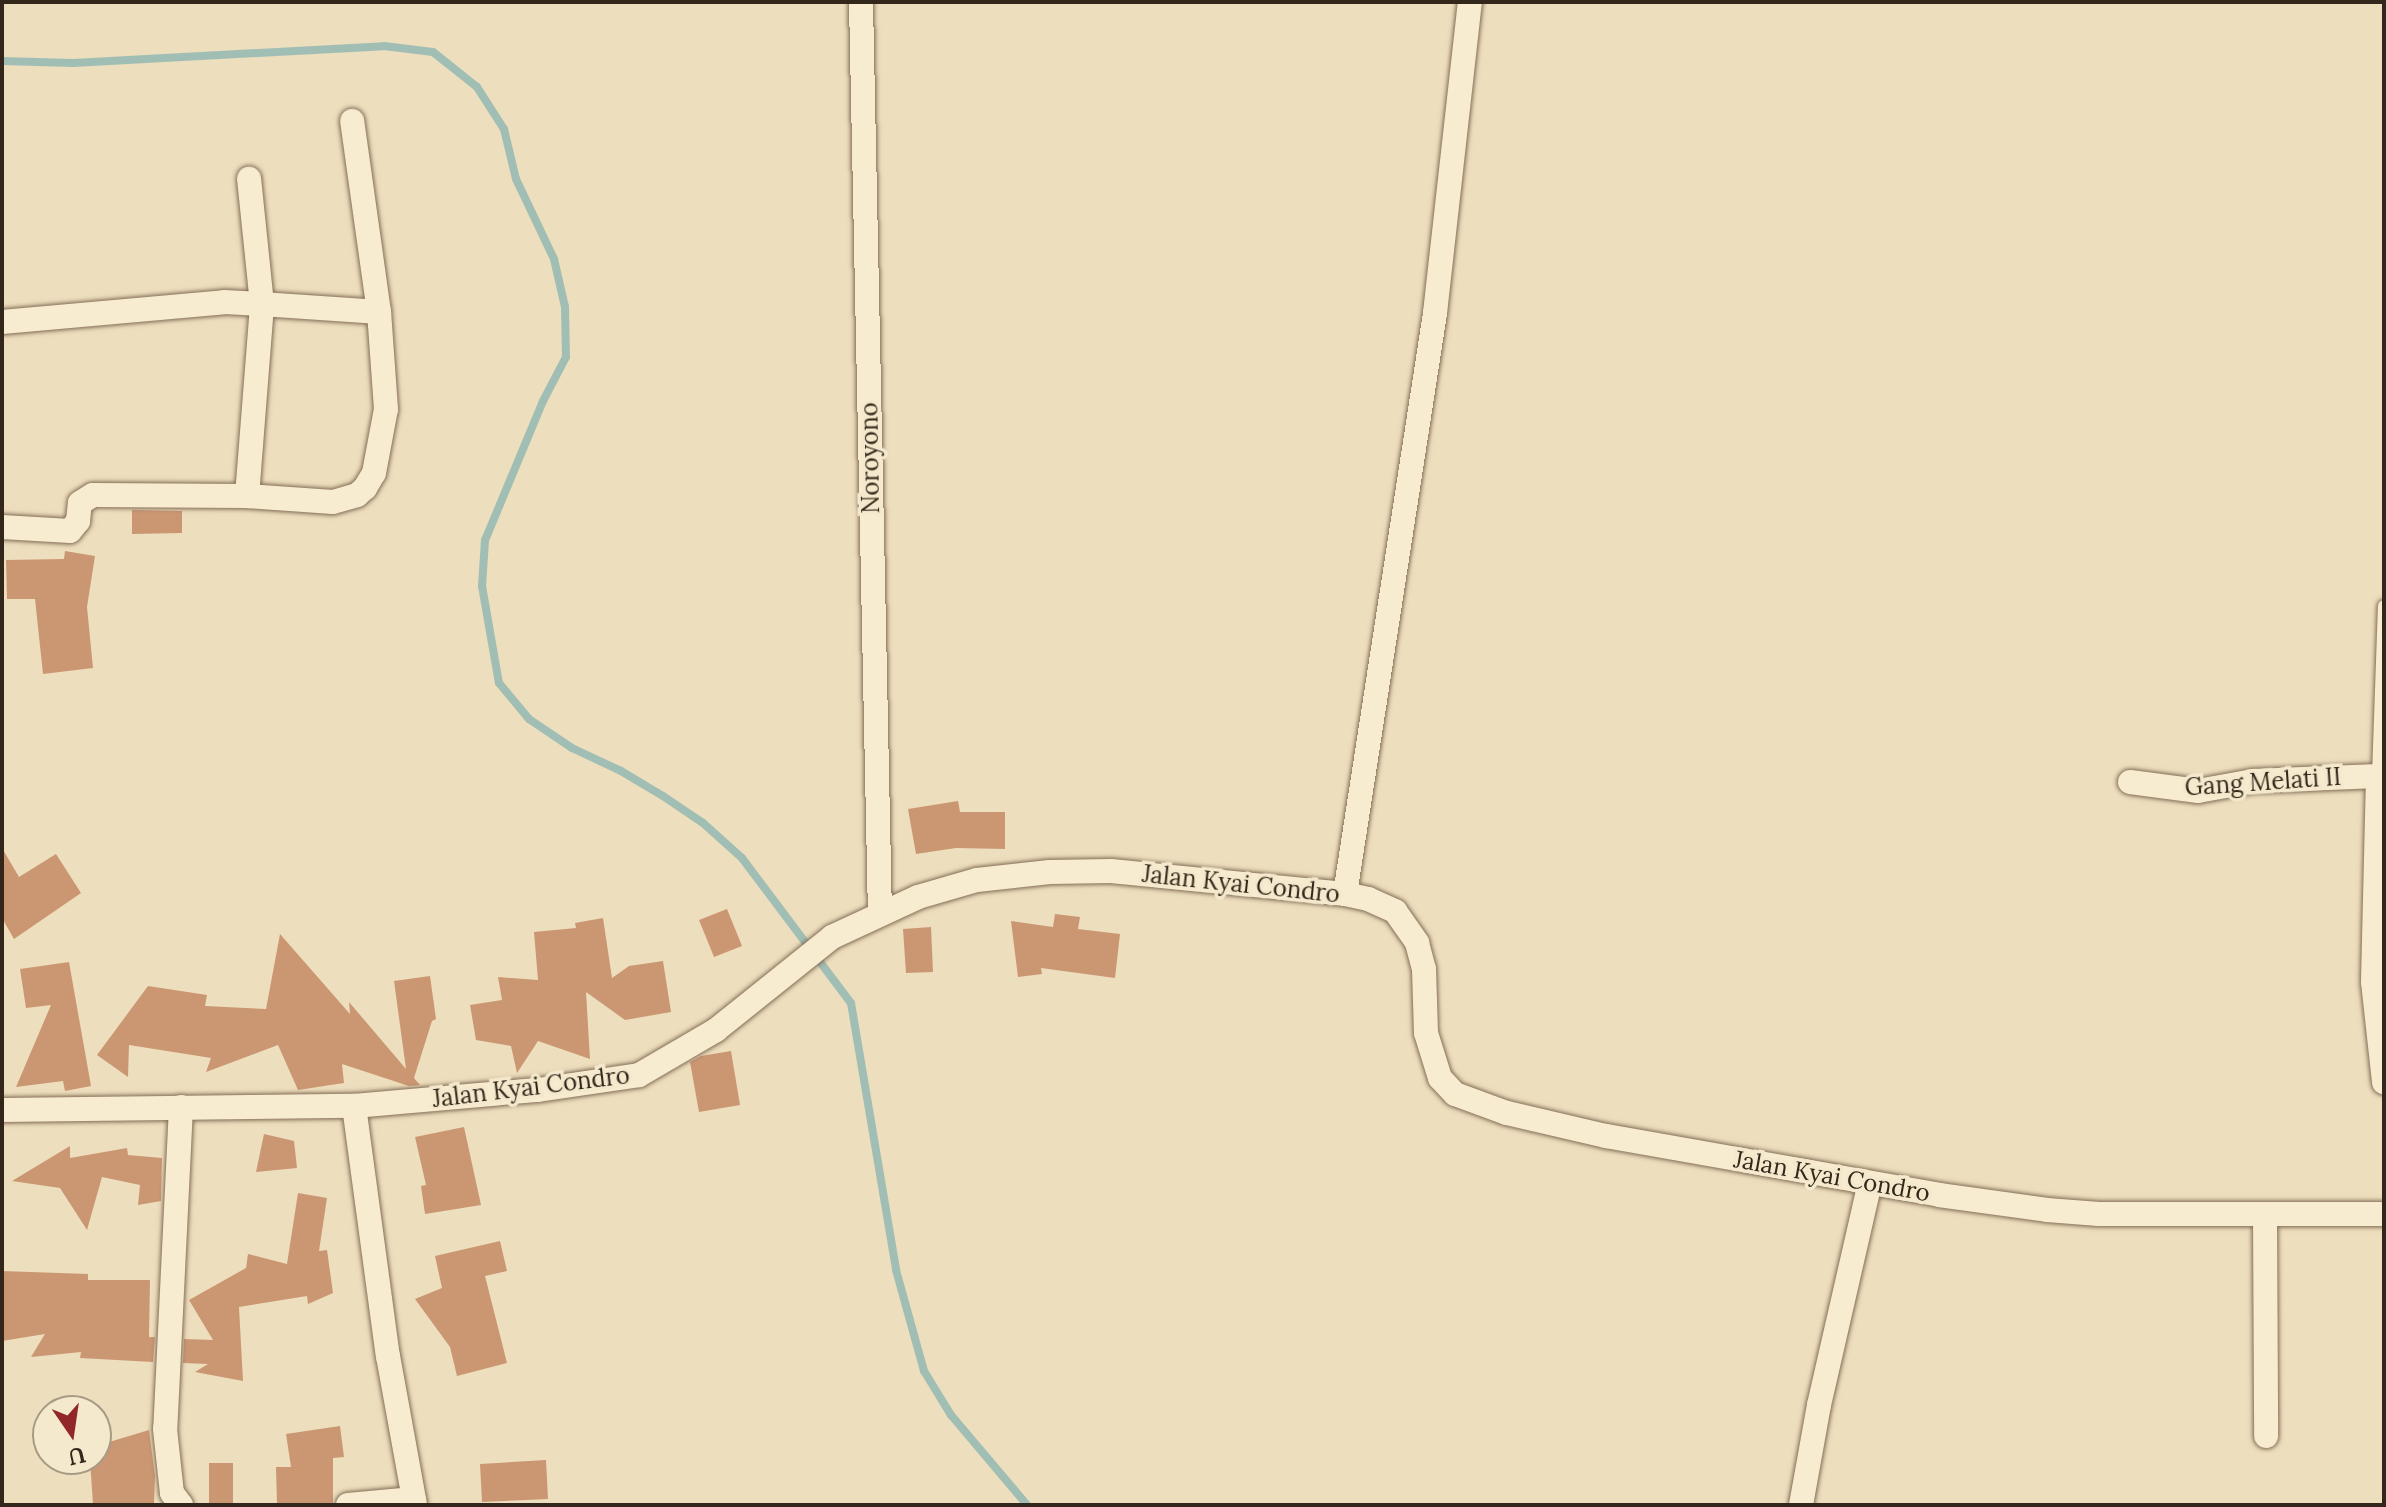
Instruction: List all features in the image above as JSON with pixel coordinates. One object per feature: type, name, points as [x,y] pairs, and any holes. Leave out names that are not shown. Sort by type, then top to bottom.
[{"type":"street","name":"Noroyono","points":[[861,2],[880,914]]},
{"type":"street","points":[[1345,894],[1435,313],[1470,2]]},
{"type":"street","points":[[2,527],[70,531],[78,521],[80,503],[93,495],[247,496],[333,502],[357,495],[365,488],[374,473],[386,409],[379,312],[352,121]]},
{"type":"street","points":[[247,496],[262,304],[249,179]]},
{"type":"street","points":[[2,322],[224,302],[379,312]]},
{"type":"street","name":"Gang Melati II","points":[[2130,782],[2198,791],[2253,781],[2378,776],[2373,982],[2384,1082]]},
{"type":"street","name":"Jalan Kyai Condro","points":[[2,1110],[354,1106],[538,1090],[639,1075],[716,1030],[832,937],[918,897],[977,880],[1050,872],[1111,871],[1345,894],[1368,899],[1395,911],[1411,932],[1424,969],[1426,1033],[1433,1065],[1455,1094],[1507,1113],[1606,1136],[1939,1195],[2086,1213],[2384,1214]]},
{"type":"street","points":[[348,1505],[415,1502],[388,1356],[354,1106]]},
{"type":"street","points":[[181,1107],[165,1429],[172,1493],[181,1505]]},
{"type":"street","points":[[1801,1505],[1819,1405],[1870,1183]]},
{"type":"street","points":[[2265,1214],[2266,1436]]},
{"type":"lane","points":[[2378,776],[2384,606]]},
{"type":"building","points":[[132,510],[182,511],[182,533],[132,534]]},
{"type":"building","points":[[65,551],[95,556],[87,607],[93,668],[43,674],[35,599],[7,599],[6,560],[64,559]]},
{"type":"building","points":[[958,801],[960,812],[1005,812],[1005,849],[956,848],[916,854],[908,809]]},
{"type":"building","points":[[2,848],[19,877],[56,854],[81,893],[14,939],[2,918]]},
{"type":"building","points":[[727,909],[742,946],[714,957],[699,920]]},
{"type":"building","points":[[1055,914],[1080,917],[1078,929],[1120,934],[1115,978],[1041,968],[1042,974],[1018,977],[1011,921],[1053,927]]},
{"type":"building","points":[[603,918],[612,978],[629,966],[663,961],[671,1012],[625,1020],[586,992],[590,1059],[538,1041],[517,1073],[511,1046],[476,1040],[470,1005],[502,1000],[498,977],[538,980],[534,932],[576,928],[575,923]]},
{"type":"building","points":[[931,927],[933,972],[906,973],[903,929]]},
{"type":"building","points":[[280,934],[350,1014],[349,1002],[406,1069],[394,981],[430,976],[436,1019],[432,1021],[414,1078],[420,1085],[409,1086],[342,1064],[344,1083],[298,1090],[278,1045],[206,1072],[211,1058],[129,1045],[128,1077],[97,1055],[148,986],[207,995],[205,1006],[266,1009]]},
{"type":"building","points":[[69,962],[91,1086],[65,1091],[63,1081],[16,1087],[51,1005],[26,1008],[20,969]]},
{"type":"building","points":[[731,1051],[740,1105],[699,1112],[690,1062],[701,1056]]},
{"type":"building","points":[[464,1127],[481,1205],[425,1214],[421,1186],[426,1185],[415,1137]]},
{"type":"building","points":[[264,1134],[294,1141],[297,1168],[256,1172]]},
{"type":"building","points":[[70,1146],[70,1158],[127,1148],[128,1155],[162,1158],[161,1201],[138,1205],[140,1185],[102,1177],[87,1230],[60,1188],[12,1181]]},
{"type":"building","points":[[298,1193],[327,1198],[319,1251],[327,1250],[333,1293],[308,1304],[307,1296],[239,1307],[243,1381],[195,1372],[208,1364],[183,1363],[184,1339],[213,1340],[189,1300],[246,1268],[248,1254],[287,1264]]},
{"type":"building","points":[[500,1241],[507,1271],[485,1276],[507,1363],[457,1376],[450,1347],[415,1299],[442,1288],[435,1256]]},
{"type":"building","points":[[2,1271],[88,1274],[88,1280],[150,1280],[149,1337],[155,1337],[153,1362],[80,1358],[81,1352],[31,1357],[45,1334],[2,1341]]},
{"type":"building","points":[[340,1426],[344,1457],[333,1458],[333,1504],[277,1505],[276,1467],[291,1467],[286,1434]]},
{"type":"building","points":[[149,1430],[155,1476],[154,1505],[93,1505],[91,1475],[112,1475],[112,1441]]},
{"type":"building","points":[[546,1460],[548,1499],[482,1502],[480,1464]]},
{"type":"building","points":[[209,1463],[233,1463],[233,1505],[209,1505]]},
{"type":"waterway","points":[[2,61],[73,63],[384,46],[433,52],[477,87],[504,129],[516,179],[554,259],[565,307],[566,357],[543,401],[485,540],[482,586],[499,683],[529,719],[572,748],[621,771],[663,796],[703,823],[742,858],[851,1003],[896,1270],[924,1371],[951,1415],[1027,1505]]}]
